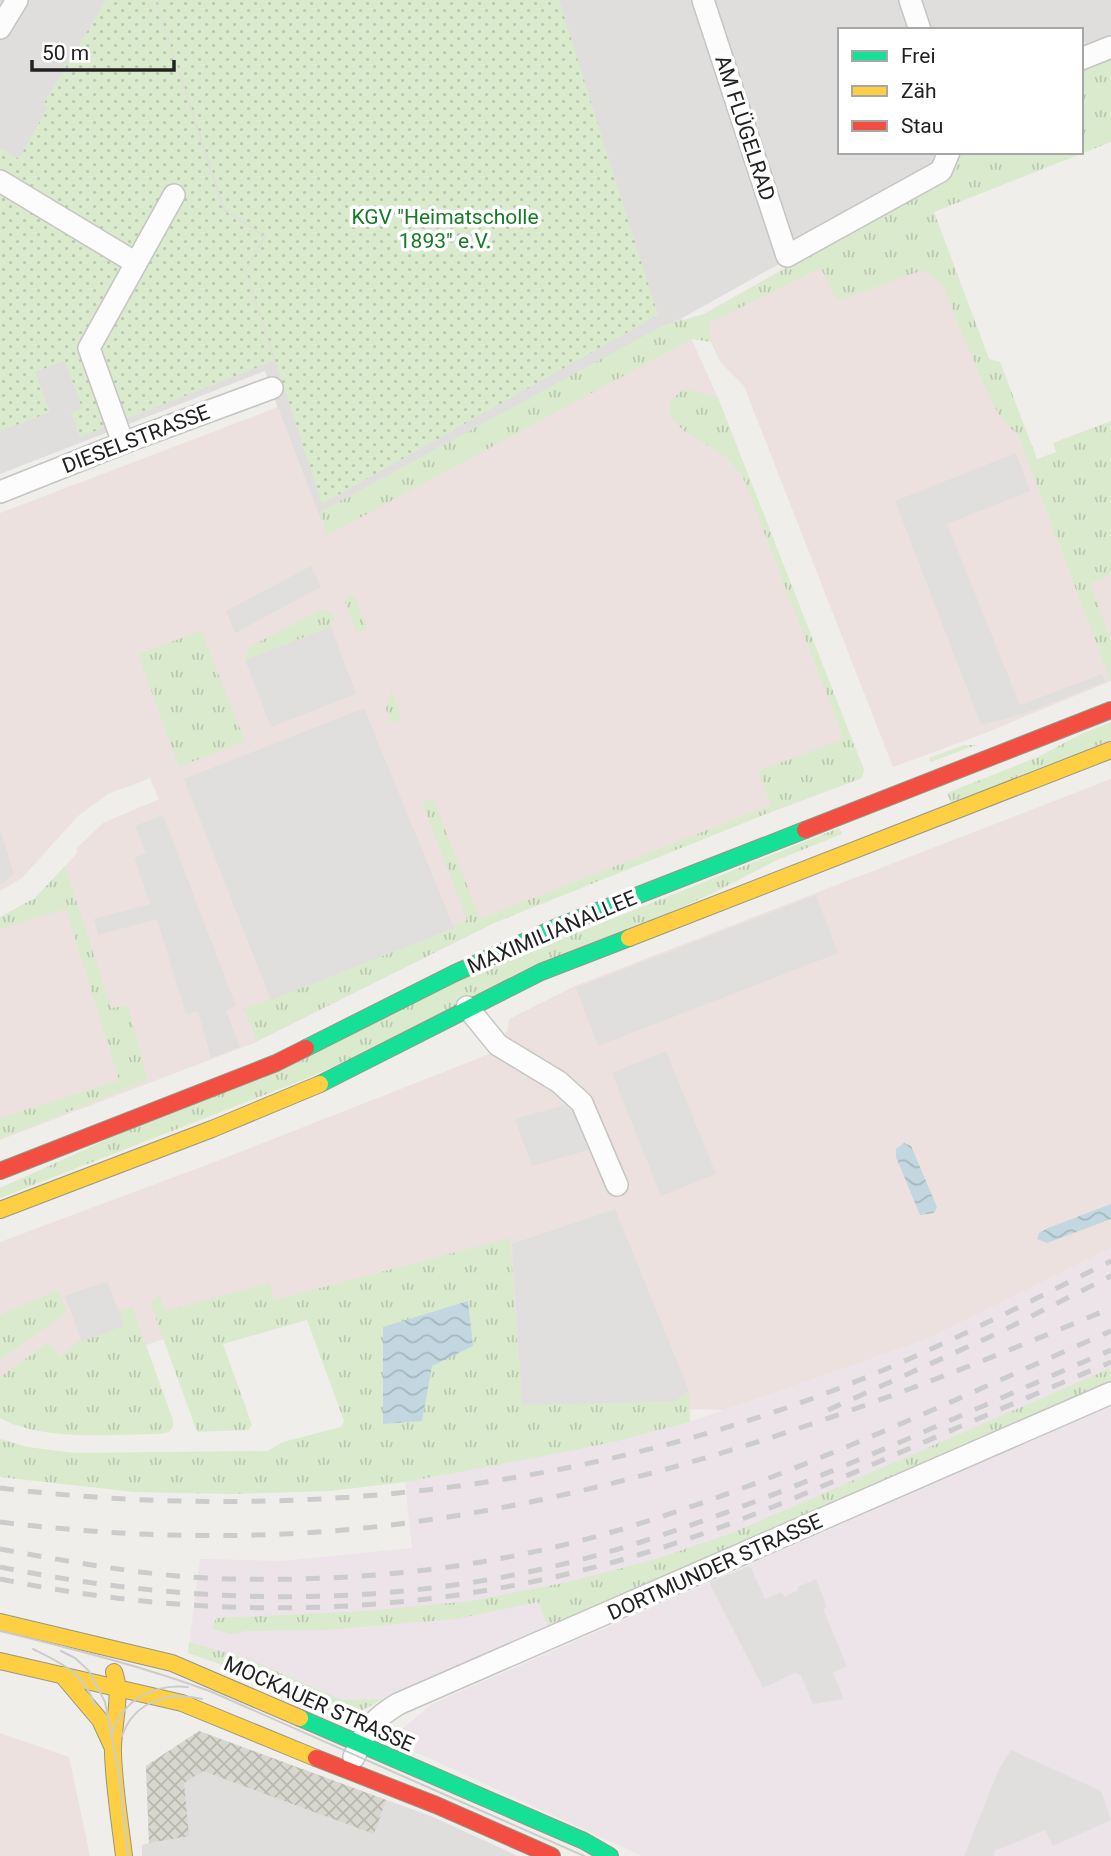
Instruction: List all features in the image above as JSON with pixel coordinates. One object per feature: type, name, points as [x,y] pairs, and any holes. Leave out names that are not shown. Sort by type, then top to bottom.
[{"type":"main road","name":"MAXIMILIANALLEE","points":[[0,1171],[276,1063],[453,974],[557,927],[1111,710]]},
{"type":"main road","name":"MAXIMILIANALLEE","points":[[0,1210],[269,1106],[339,1074],[467,1007],[541,972],[1111,750]]},
{"type":"main road","name":"MOCKAUER STRASSE","points":[[0,1622],[157,1658],[187,1669],[584,1841],[610,1856]]},
{"type":"main road","points":[[92,1644],[111,1667],[120,1688],[114,1719],[113,1746],[124,1856]]},
{"type":"main road","points":[[0,1661],[182,1703],[348,1772],[436,1805],[530,1852],[552,1856]]},
{"type":"main road","points":[[120,1688],[187,1669]]},
{"type":"main road","points":[[62,1675],[100,1720],[113,1746]]},
{"type":"street","points":[[0,28],[17,0]]},
{"type":"street","name":"AM FLÜGELRAD","points":[[703,0],[787,256],[941,171],[948,154]]},
{"type":"street","points":[[910,0],[919,28]]},
{"type":"street","points":[[1083,58],[1111,47]]},
{"type":"street","points":[[0,181],[136,263]]},
{"type":"street","points":[[123,443],[89,348],[174,195]]},
{"type":"street","name":"DIESELSTRASSE","points":[[0,492],[272,388]]},
{"type":"street","name":"MAXIMILIANALLEE","points":[[467,1007],[498,1045],[559,1082],[582,1103],[617,1185]]},
{"type":"street","name":"DORTMUNDER STRASSE","points":[[348,1772],[367,1728],[398,1704],[1111,1393]]},
{"type":"shaded area","points":[[0,0],[1111,0],[1111,90],[1083,100],[1083,28],[838,28],[838,154],[975,154],[318,522],[265,371],[0,474]]},
{"type":"shaded area","points":[[925,189],[1074,584],[1111,570],[1111,681],[983,734],[893,767],[744,386],[721,363],[700,316]]},
{"type":"shaded area","points":[[682,318],[718,398],[864,770],[862,778],[496,922],[254,1043],[0,1140],[0,917],[35,898],[78,852],[76,849],[103,823],[159,799],[150,778],[108,794],[78,816],[22,878],[0,891],[0,513],[278,407],[323,525],[323,519]]},
{"type":"shaded area","points":[[1016,453],[1030,491],[947,524],[1020,705],[1102,674],[1105,682],[1023,714],[981,725],[895,501]]},
{"type":"shaded area","points":[[311,566],[321,587],[235,633],[226,611]]},
{"type":"shaded area","points":[[331,627],[356,694],[271,727],[245,660]]},
{"type":"shaded area","points":[[364,708],[454,928],[271,1000],[184,779]]},
{"type":"shaded area","points":[[1111,779],[1111,1248],[925,1340],[725,1410],[522,1405],[275,1300],[0,1396],[0,1242],[217,1161],[492,1053],[508,1029],[509,1019],[575,986]]},
{"type":"shaded area","points":[[163,815],[236,1006],[226,1011],[240,1047],[211,1058],[198,1011],[186,1014],[157,919],[98,935],[94,919],[150,904],[134,858],[146,853],[135,826]]},
{"type":"shaded area","points":[[0,829],[14,874],[0,885]]},
{"type":"shaded area","points":[[816,895],[838,953],[598,1046],[576,988]]},
{"type":"shaded area","points":[[666,1051],[716,1174],[661,1196],[612,1073]]},
{"type":"shaded area","points":[[565,1105],[574,1112],[588,1150],[532,1166],[515,1119]]},
{"type":"shaded area","points":[[615,1209],[689,1391],[675,1401],[522,1405],[512,1244]]},
{"type":"shaded area","points":[[1111,1248],[1111,1383],[383,1699],[349,1717],[336,1715],[220,1664],[188,1653],[200,1559],[282,1561],[412,1548],[405,1482],[618,1441],[690,1422],[925,1340]]},
{"type":"shaded area","points":[[107,1281],[124,1326],[82,1341],[65,1296]]},
{"type":"shaded area","points":[[1111,1406],[1111,1856],[642,1856],[389,1740],[432,1704]]},
{"type":"shaded area","points":[[750,1566],[765,1599],[781,1592],[785,1597],[798,1590],[798,1587],[816,1579],[827,1607],[823,1609],[847,1666],[833,1673],[844,1699],[813,1704],[801,1676],[795,1673],[763,1688],[709,1582]]},
{"type":"shaded area","points":[[199,1731],[433,1817],[518,1856],[142,1856],[142,1845],[149,1843],[146,1766]]},
{"type":"shaded area","points":[[199,1731],[386,1800],[374,1834],[203,1771],[184,1783],[189,1836],[149,1843],[146,1766]]},
{"type":"shaded area","points":[[0,1733],[69,1757],[90,1856],[0,1856]]},
{"type":"shaded area","points":[[1011,1750],[1101,1791],[1111,1820],[1053,1846],[1045,1830],[995,1851],[993,1856],[964,1856],[999,1769]]},
{"type":"green space","points":[[106,0],[158,0],[157,6],[223,210],[264,236],[245,270],[274,361],[80,437],[71,413],[82,408],[65,361],[35,372],[50,412],[0,431],[0,148],[19,159],[48,107],[43,105]]},
{"type":"green space","name":"KGV \"Heimatscholle 1893\" e.V.","points":[[159,0],[559,0],[658,315],[322,504],[246,270],[266,236],[225,209],[158,7]]},
{"type":"green space","points":[[1111,62],[1111,142],[1083,153],[1083,69]]},
{"type":"green space","points":[[956,154],[1081,154],[934,212],[989,359],[1000,362],[1037,459],[1056,452],[1053,443],[1111,421],[1111,575],[1090,583],[1111,641],[1111,682],[1018,436],[999,415],[981,379],[942,284],[923,270],[837,301],[821,268],[709,323],[709,334],[721,363],[711,342],[692,339],[326,536],[320,512],[664,325],[705,314],[948,176]]},
{"type":"green space","points":[[683,390],[718,398],[864,770],[862,778],[496,922],[257,1041],[244,1009],[467,920],[422,803],[433,799],[480,919],[771,805],[758,771],[844,739],[742,475],[725,456],[684,431],[670,417],[672,402]]},
{"type":"green space","points":[[348,595],[354,595],[367,629],[357,633],[345,603]]},
{"type":"green space","points":[[321,610],[331,612],[334,617],[331,627],[245,660],[249,647]]},
{"type":"green space","points":[[201,631],[245,741],[179,767],[138,654]]},
{"type":"green space","points":[[391,690],[402,720],[391,723],[386,709]]},
{"type":"green space","points":[[1111,722],[1111,740],[951,803],[947,793],[1038,757],[1081,734]]},
{"type":"green space","points":[[964,745],[976,745],[931,762],[929,758]]},
{"type":"green space","points":[[839,828],[842,834],[777,860],[715,892],[308,1078],[0,1198],[0,1188],[457,981]]},
{"type":"green space","points":[[65,866],[111,1008],[128,1006],[148,1080],[0,1139],[0,1118],[119,1080],[66,909],[0,929],[0,917],[35,898]]},
{"type":"green space","points":[[510,1238],[522,1405],[683,1397],[689,1391],[690,1422],[618,1441],[539,1457],[405,1482],[330,1491],[230,1494],[134,1492],[0,1477],[0,1439],[28,1447],[74,1453],[267,1451],[283,1442],[341,1427],[344,1421],[307,1320],[223,1344],[252,1425],[248,1430],[197,1432],[151,1305],[153,1300],[159,1295],[166,1311],[269,1283],[275,1300]]},
{"type":"green space","points":[[58,1290],[67,1312],[0,1360],[0,1315]]},
{"type":"green space","points":[[132,1307],[173,1420],[173,1427],[169,1432],[57,1434],[18,1426],[0,1418],[0,1377],[49,1342],[59,1357],[81,1339],[82,1341],[123,1326],[118,1312]]},
{"type":"green space","points":[[1111,1368],[1111,1383],[549,1628],[538,1602],[456,1619],[327,1630],[247,1631],[231,1634],[212,1629],[216,1618],[367,1611],[471,1601],[568,1582],[653,1560],[732,1533]]},
{"type":"green space","points":[[189,1642],[248,1659],[342,1700],[383,1699],[349,1717],[336,1715],[220,1664],[188,1653]]},
{"type":"water","points":[[904,1143],[911,1146],[937,1207],[934,1213],[920,1215],[896,1157],[896,1149]]},
{"type":"water","points":[[1111,1204],[1111,1219],[1047,1243],[1037,1239],[1039,1233],[1048,1228]]},
{"type":"water","points":[[468,1301],[473,1346],[432,1366],[422,1421],[383,1424],[383,1327]]},
{"type":"tram line","points":[[0,1631],[133,1666],[212,1692],[584,1856]]},
{"type":"tram line","points":[[33,1649],[71,1670],[84,1684],[95,1705]]},
{"type":"tram line","points":[[61,1651],[75,1658],[89,1671],[105,1702],[119,1775],[128,1856]]},
{"type":"tram line","points":[[112,1734],[123,1712],[141,1696],[163,1688],[188,1687]]},
{"type":"tram line","points":[[122,1736],[135,1714],[154,1701],[177,1696],[202,1699]]},
{"type":"railway","points":[[0,1488],[106,1498],[211,1502],[317,1499],[422,1490],[526,1475],[630,1454],[732,1426],[868,1377],[1008,1313],[1111,1261]]},
{"type":"railway","points":[[828,1410],[994,1335],[1111,1276]]},
{"type":"railway","points":[[0,1522],[146,1534],[293,1534],[391,1525],[484,1511],[577,1492],[758,1442],[936,1379],[1111,1308]]},
{"type":"railway","points":[[0,1549],[147,1573],[236,1579],[336,1578],[386,1574],[436,1569],[535,1552],[632,1526],[754,1484],[874,1435],[1111,1331]]},
{"type":"railway","points":[[0,1567],[160,1591],[240,1596],[320,1596],[400,1591],[480,1581],[559,1565],[698,1523],[818,1477],[1111,1350]]},
{"type":"railway","points":[[0,1579],[160,1603],[241,1607],[321,1607],[400,1602],[480,1592],[559,1576],[638,1555],[698,1535],[758,1513],[1111,1362]]},
{"type":"traffic: fast","points":[[306,1048],[453,974],[557,927],[805,830]]},
{"type":"traffic: fast","points":[[320,1084],[541,972],[629,938]]},
{"type":"traffic: fast","points":[[300,1718],[584,1841],[610,1856]]},
{"type":"traffic: slow","points":[[629,938],[1111,750]]},
{"type":"traffic: slow","points":[[0,1210],[212,1129],[320,1084]]},
{"type":"traffic: slow","points":[[0,1622],[172,1663],[300,1718]]},
{"type":"traffic: slow","points":[[0,1661],[182,1703],[316,1758]]},
{"type":"traffic: slow","points":[[114,1672],[118,1690],[113,1743],[114,1766],[124,1856]]},
{"type":"traffic: slow","points":[[62,1675],[100,1720],[112,1746]]},
{"type":"traffic: jam","points":[[805,830],[1111,710]]},
{"type":"traffic: jam","points":[[0,1171],[276,1063],[306,1048]]},
{"type":"traffic: jam","points":[[316,1758],[436,1805],[552,1856]]}]
